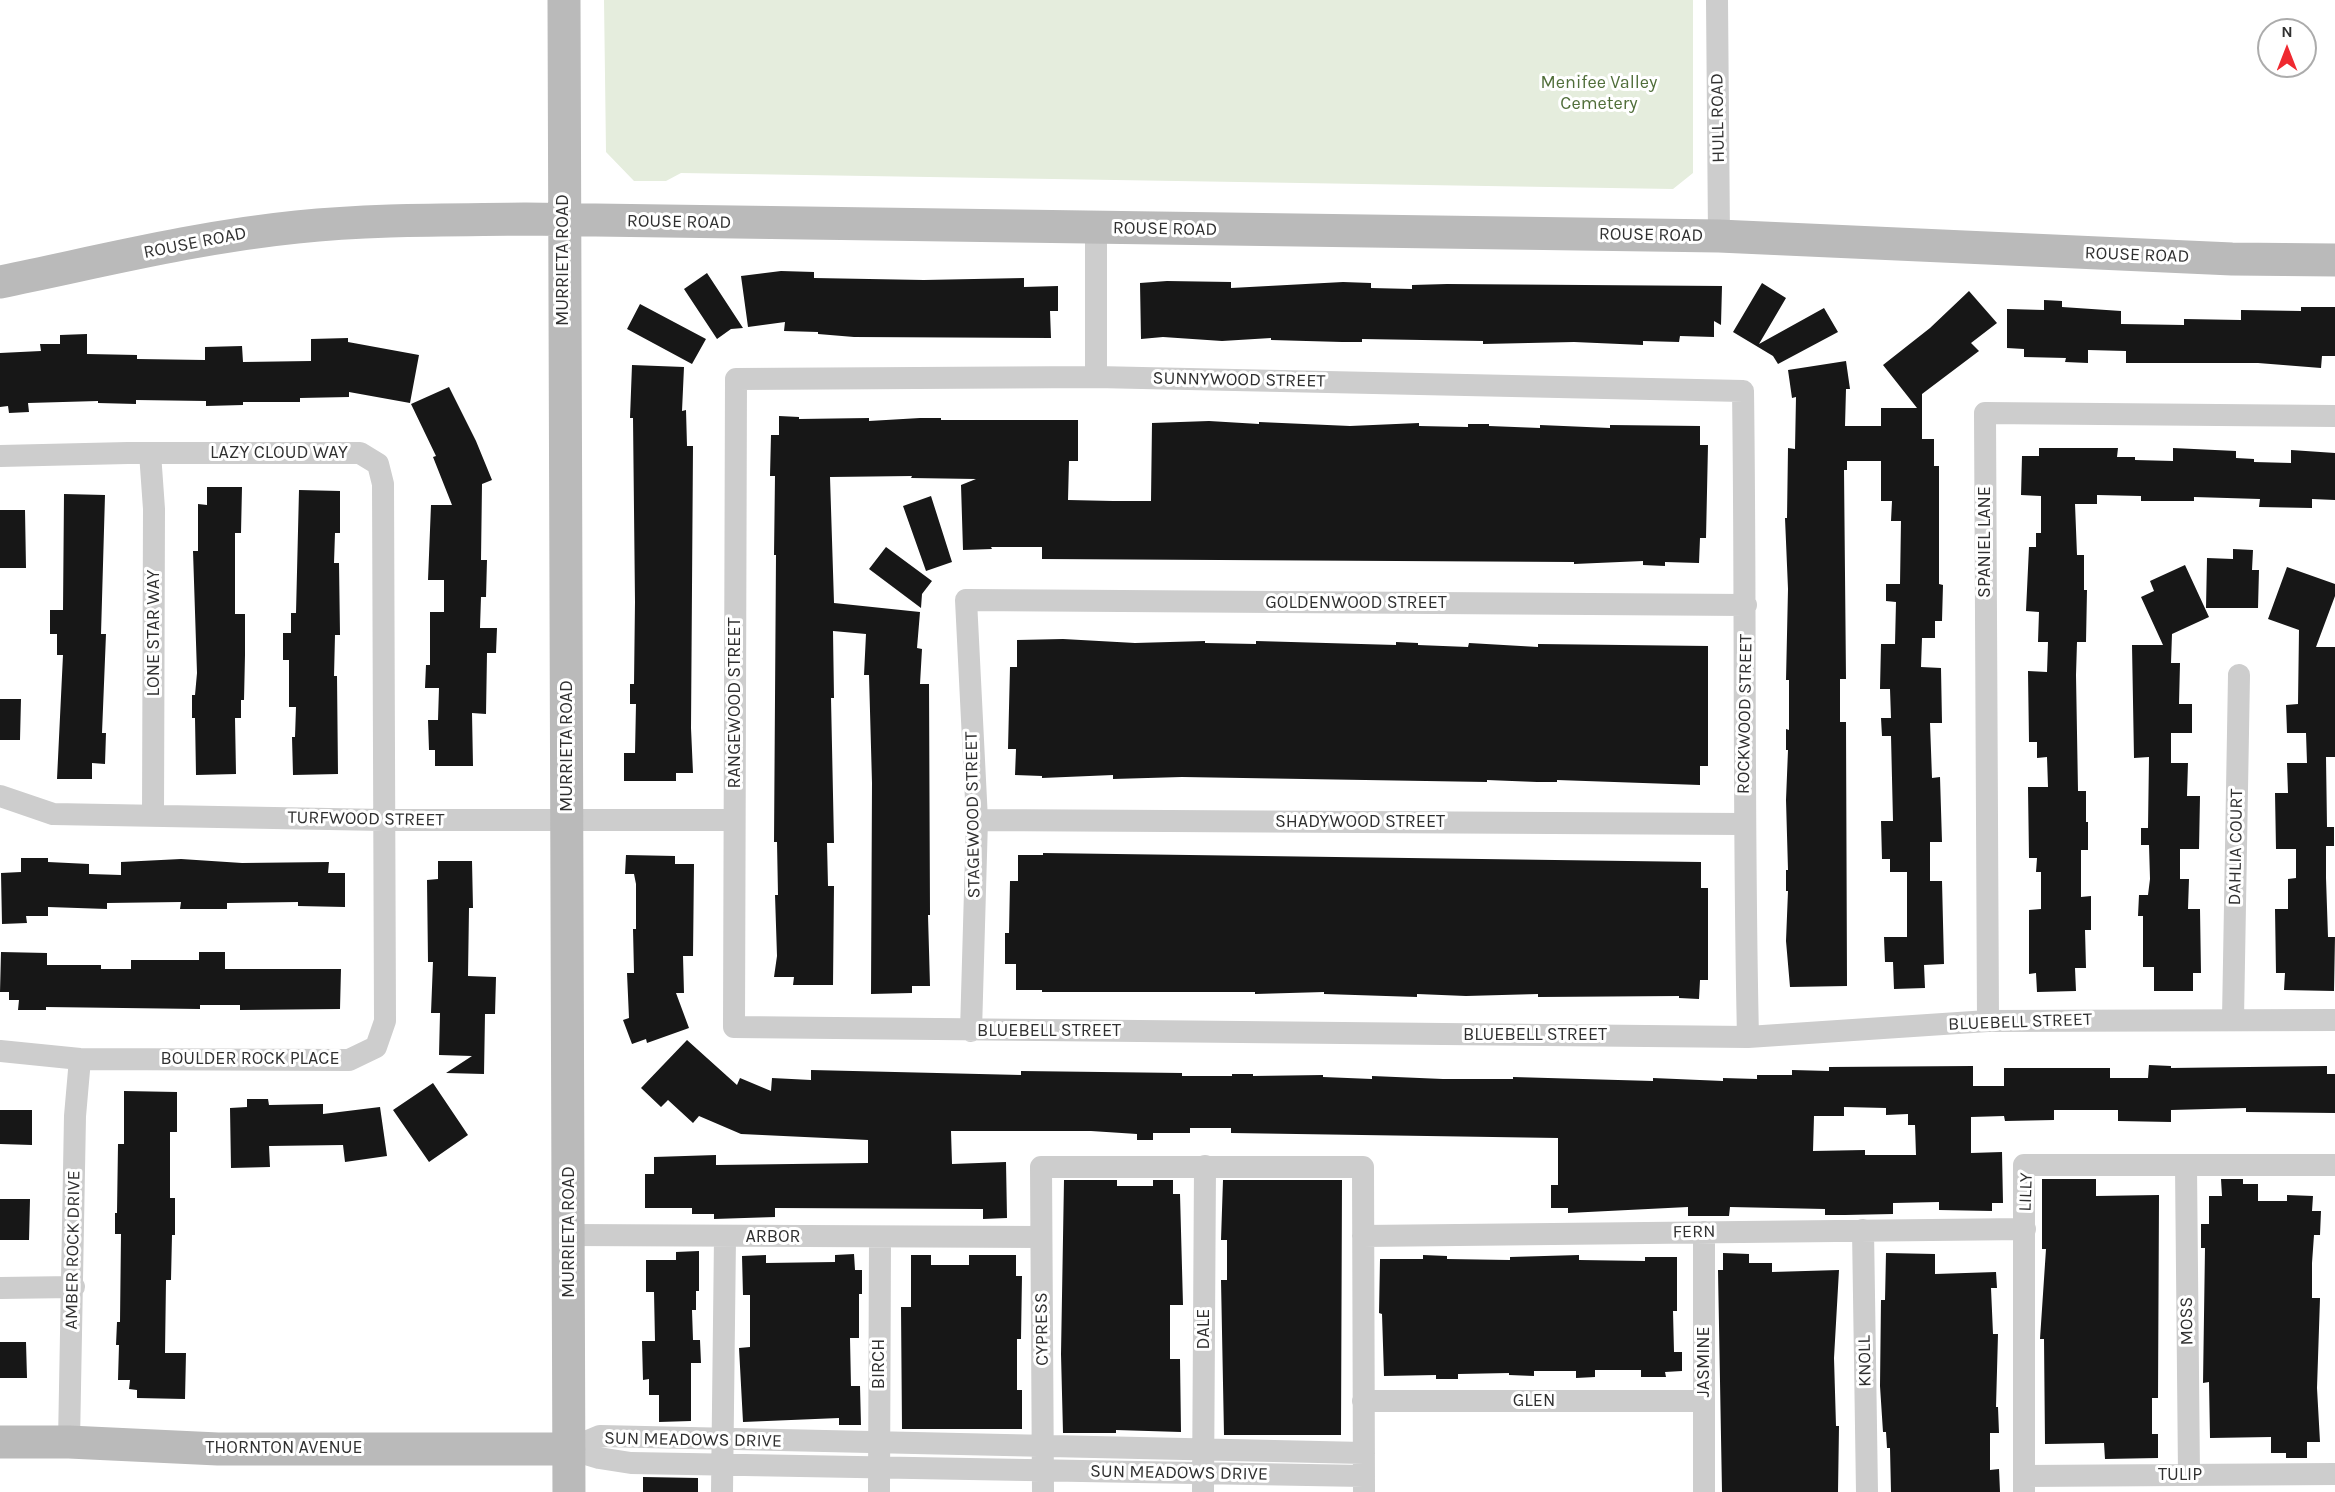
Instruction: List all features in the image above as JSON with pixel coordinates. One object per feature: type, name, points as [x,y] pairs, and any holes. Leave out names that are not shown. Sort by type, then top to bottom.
[{"type":"street","name":"MURRIETA ROAD","points":[[564,0],[563,438],[568,578],[566,820],[569,1492]]},
{"type":"street","name":"HULL ROAD","points":[[1717,0],[1719,236]]},
{"type":"street","name":"ROUSE ROAD","points":[[0,282],[244,233],[296,227],[394,221],[563,220],[1719,236],[2232,259],[2335,260]]},
{"type":"street","points":[[1096,228],[1096,377]]},
{"type":"street","name":"SUNNYWOOD STREET","points":[[736,379],[1096,377],[1743,391]]},
{"type":"street","name":"RANGEWOOD STREET","points":[[734,1027],[736,379]]},
{"type":"street","name":"ROCKWOOD STREET","points":[[1743,391],[1746,605],[1743,824],[1748,1037]]},
{"type":"street","name":"SPANIEL LANE","points":[[1988,1021],[1984,413],[2335,416]]},
{"type":"street","name":"LONE STAR WAY","points":[[150,453],[154,509],[153,814]]},
{"type":"street","name":"LAZY CLOUD WAY","points":[[0,456],[360,453],[378,464],[383,484],[384,820]]},
{"type":"street","name":"GOLDENWOOD STREET","points":[[966,600],[1746,605]]},
{"type":"street","name":"STAGEWOOD STREET","points":[[966,600],[976,820],[971,1030]]},
{"type":"street","name":"DAHLIA COURT","points":[[2234,1019],[2239,675]]},
{"type":"street","name":"TURFWOOD STREET","points":[[0,796],[53,814],[153,814],[384,820],[734,819]]},
{"type":"street","name":"BOULDER ROCK PLACE","points":[[0,1051],[80,1059],[349,1060],[376,1047],[385,1021],[384,820]]},
{"type":"street","name":"SHADYWOOD STREET","points":[[976,820],[1743,824]]},
{"type":"street","name":"BLUEBELL STREET","points":[[734,1027],[1748,1037],[1988,1021],[2335,1020]]},
{"type":"street","name":"AMBER ROCK DRIVE","points":[[69,1442],[74,1287],[75,1116],[80,1059]]},
{"type":"street","name":"LILLY","points":[[2024,1484],[2024,1165],[2186,1167],[2335,1165]]},
{"type":"street","points":[[1205,1166],[1363,1167],[1364,1484]]},
{"type":"street","name":"CYPRESS","points":[[1043,1481],[1041,1167],[1205,1166]]},
{"type":"street","name":"DALE","points":[[1203,1483],[1205,1166]]},
{"type":"street","name":"MOSS","points":[[2186,1167],[2189,1475]]},
{"type":"street","name":"FERN","points":[[1363,1236],[2025,1228]]},
{"type":"street","name":"KNOLL","points":[[1863,1230],[1867,1492]]},
{"type":"street","name":"JASMINE","points":[[1704,1232],[1704,1492]]},
{"type":"street","points":[[569,1235],[725,1237]]},
{"type":"street","name":"BIRCH","points":[[879,1492],[880,1236]]},
{"type":"street","name":"ARBOR","points":[[722,1492],[725,1237],[1041,1237]]},
{"type":"street","points":[[0,1288],[74,1287]]},
{"type":"street","name":"GLEN","points":[[1364,1401],[1704,1401]]},
{"type":"street","name":"SUN MEADOWS DRIVE","points":[[569,1449],[600,1436],[1364,1453]]},
{"type":"street","name":"THORNTON AVENUE","points":[[0,1442],[69,1442],[218,1449],[569,1449]]},
{"type":"street","name":"SUN MEADOWS DRIVE","points":[[569,1449],[599,1458],[631,1463],[879,1467],[1043,1481],[1364,1484]]},
{"type":"street","name":"TULIP","points":[[2024,1484],[2189,1475],[2335,1474]]},
{"type":"green space","name":"Menifee Valley Cemetery","points":[[604,0],[1693,0],[1693,173],[1673,189],[681,173],[666,181],[634,181],[606,152]]},
{"type":"building","points":[[781,271],[814,272],[814,278],[924,280],[1024,278],[1024,287],[1058,286],[1058,311],[1050,311],[1051,338],[854,337],[818,334],[818,332],[784,331],[785,322],[748,327],[741,276]]},
{"type":"building","points":[[707,273],[743,328],[731,329],[717,339],[684,289]]},
{"type":"building","points":[[1231,282],[1231,288],[1343,282],[1371,283],[1371,288],[1412,289],[1412,285],[1447,284],[1722,286],[1721,325],[1714,321],[1714,337],[1680,336],[1679,342],[1643,341],[1643,345],[1574,342],[1483,344],[1483,341],[1362,339],[1362,342],[1271,340],[1271,338],[1222,341],[1163,337],[1141,339],[1140,283]]},
{"type":"building","points":[[1762,283],[1786,298],[1759,344],[1824,308],[1838,332],[1778,364],[1773,356],[1733,332]]},
{"type":"building","points":[[1969,291],[1997,323],[1971,343],[1979,351],[1922,394],[1922,439],[1934,439],[1934,466],[1939,466],[1939,584],[1943,585],[1942,621],[1935,621],[1935,638],[1922,638],[1921,667],[1941,668],[1942,723],[1930,723],[1932,778],[1940,777],[1942,842],[1930,842],[1930,881],[1942,881],[1944,964],[1924,965],[1925,988],[1894,989],[1893,962],[1885,962],[1884,937],[1907,937],[1907,872],[1890,872],[1890,859],[1882,859],[1881,821],[1893,821],[1891,736],[1882,736],[1881,718],[1891,718],[1890,689],[1880,689],[1881,644],[1895,644],[1896,602],[1886,601],[1886,584],[1900,584],[1901,521],[1891,521],[1892,501],[1881,501],[1881,461],[1847,461],[1847,470],[1844,470],[1846,679],[1840,679],[1840,722],[1846,722],[1847,986],[1790,987],[1786,941],[1788,750],[1786,750],[1786,729],[1789,730],[1789,680],[1786,680],[1788,589],[1785,518],[1787,518],[1788,448],[1795,449],[1796,397],[1792,398],[1788,370],[1846,361],[1850,389],[1846,389],[1845,426],[1881,426],[1881,408],[1917,408],[1883,365],[1930,328]]},
{"type":"building","points":[[2044,300],[2062,301],[2062,307],[2121,311],[2121,324],[2184,325],[2184,319],[2241,320],[2241,310],[2301,311],[2301,307],[2335,307],[2335,356],[2322,356],[2321,368],[2258,363],[2126,363],[2126,351],[2088,350],[2088,363],[2065,362],[2066,358],[2024,357],[2024,349],[2007,348],[2007,309],[2044,310]]},
{"type":"building","points":[[640,304],[706,339],[692,364],[627,329]]},
{"type":"building","points":[[87,334],[87,354],[137,355],[137,359],[205,360],[205,347],[242,346],[243,362],[311,361],[311,339],[348,338],[348,342],[419,355],[410,403],[349,392],[349,397],[300,398],[300,402],[243,402],[243,405],[206,406],[206,401],[136,400],[136,404],[98,403],[98,401],[28,403],[29,412],[9,413],[8,406],[0,407],[0,353],[41,351],[40,344],[60,344],[60,335]]},
{"type":"building","points":[[632,365],[684,367],[682,411],[686,410],[687,446],[693,446],[691,728],[693,773],[676,773],[676,781],[624,781],[624,753],[635,753],[636,704],[630,704],[630,684],[634,684],[635,602],[633,418],[630,418]]},
{"type":"building","points":[[449,387],[476,441],[492,480],[482,484],[481,560],[487,560],[486,597],[481,597],[480,628],[497,628],[496,653],[487,653],[486,714],[472,713],[473,766],[435,766],[435,750],[429,750],[428,720],[438,720],[439,688],[425,688],[426,665],[430,665],[430,612],[444,612],[444,580],[428,580],[431,505],[452,505],[433,457],[436,456],[411,404]]},
{"type":"building","points":[[779,416],[799,417],[799,419],[869,418],[869,421],[920,418],[1078,420],[1078,461],[1069,461],[1068,500],[1113,501],[1151,501],[1152,423],[1209,421],[1350,426],[1419,423],[1419,426],[1468,427],[1468,424],[1489,424],[1489,426],[1540,428],[1540,425],[1610,428],[1610,425],[1700,426],[1700,445],[1708,445],[1706,538],[1700,538],[1699,563],[1665,562],[1665,566],[1643,565],[1643,561],[1574,564],[1574,562],[1042,559],[1042,547],[991,547],[992,549],[963,550],[961,485],[976,479],[911,478],[912,476],[830,477],[834,603],[920,612],[917,648],[922,649],[920,684],[929,684],[930,986],[912,986],[912,993],[871,994],[872,783],[869,675],[864,675],[866,634],[833,631],[834,698],[831,698],[834,843],[827,843],[828,886],[834,886],[833,985],[793,985],[794,977],[774,977],[777,956],[775,895],[778,895],[777,842],[774,842],[776,555],[774,555],[775,476],[770,476],[771,435],[779,435]]},
{"type":"building","points":[[2039,448],[2118,448],[2117,457],[2173,461],[2173,448],[2236,451],[2236,458],[2254,459],[2254,462],[2291,463],[2291,450],[2335,453],[2335,500],[2312,499],[2312,508],[2259,507],[2260,499],[2194,497],[2194,501],[2141,501],[2141,496],[2097,495],[2097,504],[2075,504],[2077,555],[2084,555],[2084,590],[2087,590],[2086,642],[2077,642],[2076,675],[2078,791],[2086,791],[2086,822],[2088,822],[2088,850],[2081,850],[2081,897],[2091,896],[2091,930],[2085,930],[2086,968],[2075,968],[2076,991],[2037,992],[2036,973],[2029,974],[2029,910],[2041,909],[2041,872],[2036,872],[2037,858],[2029,858],[2028,787],[2048,787],[2047,757],[2037,758],[2037,742],[2029,742],[2028,671],[2047,672],[2048,642],[2038,642],[2039,612],[2026,611],[2029,547],[2036,547],[2036,533],[2041,533],[2041,496],[2021,495],[2022,456],[2039,456]]},
{"type":"building","points":[[207,487],[242,487],[241,533],[235,533],[235,614],[245,614],[245,655],[244,700],[241,700],[241,718],[235,718],[236,774],[196,775],[195,718],[192,718],[192,695],[195,695],[197,673],[193,551],[198,551],[198,504],[207,505]]},
{"type":"building","points":[[299,490],[340,491],[340,533],[335,533],[334,563],[339,563],[340,635],[335,635],[334,676],[337,676],[338,774],[293,775],[292,737],[295,737],[296,707],[289,707],[289,660],[283,660],[283,633],[291,633],[291,613],[296,613]]},
{"type":"building","points":[[64,494],[105,495],[101,634],[106,634],[102,733],[106,733],[105,764],[92,763],[92,779],[57,779],[63,655],[57,655],[57,634],[50,634],[50,610],[63,610]]},
{"type":"building","points":[[931,496],[952,562],[926,571],[903,506]]},
{"type":"building","points":[[0,510],[25,510],[26,568],[0,568]]},
{"type":"building","points":[[886,547],[932,581],[922,594],[921,608],[869,569]]},
{"type":"building","points":[[2233,549],[2253,550],[2252,570],[2259,570],[2258,608],[2206,608],[2207,558],[2233,559]]},
{"type":"building","points":[[2185,565],[2209,617],[2172,634],[2171,663],[2180,663],[2179,704],[2192,704],[2192,733],[2171,733],[2171,763],[2188,763],[2187,796],[2200,796],[2199,849],[2180,849],[2180,879],[2189,879],[2188,909],[2200,909],[2201,973],[2193,973],[2193,991],[2154,991],[2154,967],[2143,967],[2143,916],[2138,916],[2139,895],[2148,895],[2150,879],[2149,845],[2141,845],[2141,828],[2148,828],[2149,757],[2134,758],[2132,645],[2163,645],[2141,597],[2154,591],[2150,581]]},
{"type":"building","points":[[2287,567],[2335,584],[2335,596],[2316,647],[2335,647],[2335,757],[2326,757],[2327,827],[2334,827],[2334,846],[2326,846],[2326,878],[2328,937],[2335,937],[2334,991],[2284,990],[2285,973],[2276,973],[2275,909],[2288,909],[2288,879],[2296,878],[2296,849],[2276,849],[2275,793],[2288,793],[2287,763],[2307,763],[2306,733],[2287,733],[2286,705],[2298,704],[2299,630],[2268,619]]},
{"type":"building","points":[[1063,639],[1135,643],[1205,641],[1205,643],[1256,644],[1256,641],[1396,645],[1396,642],[1468,647],[1469,643],[1538,647],[1538,644],[1708,646],[1708,766],[1700,766],[1700,785],[1557,780],[1557,782],[1537,782],[1487,780],[1487,782],[1182,777],[1113,779],[1113,775],[1042,778],[1042,776],[1015,775],[1016,749],[1008,749],[1010,667],[1017,667],[1017,640]]},
{"type":"building","points":[[0,699],[21,699],[20,740],[0,740]]},
{"type":"building","points":[[1043,853],[1701,862],[1701,888],[1708,888],[1708,980],[1700,980],[1699,999],[1679,998],[1679,996],[1538,997],[1538,994],[1466,996],[1417,994],[1417,997],[1324,994],[1324,992],[1255,994],[1255,992],[1016,990],[1016,964],[1005,964],[1005,933],[1009,933],[1010,881],[1018,881],[1018,855],[1043,855]]},
{"type":"building","points":[[626,855],[675,856],[675,864],[694,864],[693,956],[683,956],[684,993],[676,993],[689,1028],[647,1043],[646,1039],[632,1044],[623,1020],[629,1018],[627,973],[634,973],[633,929],[636,929],[636,884],[634,874],[625,874]]},
{"type":"building","points":[[21,858],[48,858],[48,862],[89,864],[89,874],[121,875],[121,862],[181,859],[242,863],[329,862],[328,873],[345,873],[345,907],[298,906],[298,902],[227,903],[227,909],[180,909],[181,902],[107,903],[107,909],[48,907],[48,916],[26,916],[27,923],[2,924],[1,873],[21,872]]},
{"type":"building","points":[[438,861],[472,861],[473,908],[469,908],[468,976],[496,977],[495,1014],[485,1014],[484,1074],[446,1073],[472,1056],[439,1055],[440,1013],[431,1013],[433,962],[428,962],[427,880],[438,879]]},
{"type":"building","points":[[1,952],[47,953],[47,965],[101,965],[101,969],[131,969],[131,960],[199,960],[199,952],[225,952],[225,969],[341,969],[340,1009],[240,1010],[240,1005],[200,1005],[200,1009],[46,1007],[46,1010],[18,1010],[19,1000],[9,1000],[9,992],[0,992]]},
{"type":"building","points":[[687,1040],[737,1085],[740,1078],[771,1091],[772,1078],[811,1080],[811,1070],[1021,1075],[1021,1071],[1182,1073],[1182,1076],[1323,1075],[1323,1077],[1372,1079],[1372,1076],[1653,1081],[1653,1078],[1723,1081],[1723,1078],[1757,1079],[1757,1075],[1792,1075],[1792,1070],[1829,1071],[1829,1067],[1973,1066],[1973,1086],[2004,1086],[2004,1068],[2110,1068],[2110,1078],[2148,1078],[2149,1065],[2171,1066],[2171,1068],[2327,1066],[2327,1074],[2335,1074],[2335,1113],[2246,1112],[2246,1108],[2171,1110],[2171,1122],[2118,1121],[2118,1110],[2054,1110],[2054,1120],[2005,1121],[2004,1116],[1971,1117],[1971,1153],[2002,1152],[2003,1203],[1992,1203],[1992,1211],[1939,1210],[1939,1202],[1893,1203],[1893,1214],[1825,1215],[1825,1209],[1730,1207],[1729,1216],[1688,1216],[1688,1207],[1568,1213],[1568,1208],[1551,1208],[1551,1185],[1558,1185],[1558,1138],[1231,1133],[1231,1128],[1190,1128],[1190,1133],[1153,1133],[1153,1140],[1137,1140],[1137,1134],[1091,1131],[951,1131],[952,1164],[1006,1162],[1007,1218],[983,1219],[983,1209],[775,1208],[775,1217],[714,1219],[714,1214],[692,1214],[692,1208],[645,1208],[645,1174],[654,1174],[654,1157],[716,1155],[716,1165],[868,1163],[868,1140],[741,1134],[699,1116],[693,1123],[668,1100],[661,1107],[641,1088]],"holes":[[[1844,1107],[1886,1108],[1886,1115],[1908,1114],[1908,1125],[1915,1125],[1916,1155],[1865,1155],[1865,1150],[1813,1151],[1814,1116],[1844,1116]]]},
{"type":"building","points":[[433,1083],[468,1135],[429,1162],[393,1110]]},
{"type":"building","points":[[124,1091],[177,1092],[177,1132],[170,1132],[170,1198],[175,1198],[175,1235],[172,1235],[171,1280],[166,1280],[165,1353],[186,1353],[185,1399],[137,1398],[137,1390],[129,1389],[130,1380],[118,1380],[119,1345],[116,1345],[117,1322],[120,1322],[121,1234],[115,1234],[115,1213],[117,1213],[118,1144],[124,1144]]},
{"type":"building","points":[[247,1099],[268,1099],[269,1105],[323,1104],[323,1114],[380,1107],[387,1156],[345,1162],[343,1145],[269,1146],[270,1167],[231,1168],[230,1108],[247,1107]]},
{"type":"building","points":[[0,1110],[32,1110],[32,1145],[0,1144]]},
{"type":"building","points":[[2042,1179],[2096,1179],[2096,1196],[2159,1195],[2158,1398],[2152,1398],[2152,1434],[2158,1434],[2158,1458],[2105,1459],[2104,1443],[2045,1444],[2044,1339],[2040,1339],[2046,1249],[2042,1249]]},
{"type":"building","points":[[2221,1179],[2243,1179],[2243,1184],[2258,1184],[2258,1201],[2287,1201],[2287,1195],[2313,1196],[2312,1211],[2321,1211],[2320,1235],[2314,1235],[2312,1263],[2312,1298],[2320,1298],[2317,1388],[2320,1442],[2307,1442],[2307,1458],[2286,1458],[2286,1453],[2271,1453],[2271,1437],[2210,1438],[2209,1382],[2203,1383],[2205,1248],[2201,1248],[2201,1224],[2209,1224],[2209,1196],[2222,1196]]},
{"type":"building","points":[[1064,1180],[1117,1180],[1117,1186],[1153,1186],[1153,1180],[1173,1180],[1173,1194],[1180,1194],[1183,1305],[1170,1305],[1170,1359],[1180,1359],[1181,1432],[1116,1430],[1116,1433],[1063,1433],[1061,1354]]},
{"type":"building","points":[[1223,1180],[1342,1180],[1341,1435],[1224,1435],[1221,1280],[1227,1280],[1227,1240],[1221,1240]]},
{"type":"building","points":[[0,1199],[30,1199],[29,1240],[0,1240]]},
{"type":"building","points":[[699,1251],[699,1291],[696,1291],[696,1310],[692,1310],[693,1340],[700,1340],[701,1363],[691,1363],[691,1421],[659,1422],[659,1395],[649,1395],[649,1379],[643,1380],[642,1341],[655,1341],[654,1292],[646,1292],[646,1260],[676,1260],[676,1252]]},
{"type":"building","points":[[1723,1253],[1749,1254],[1749,1263],[1772,1263],[1772,1272],[1839,1270],[1834,1358],[1836,1426],[1839,1426],[1838,1492],[1722,1492],[1718,1270],[1723,1270]]},
{"type":"building","points":[[1886,1253],[1935,1254],[1935,1274],[1996,1272],[1997,1288],[1991,1288],[1993,1334],[1998,1334],[1996,1407],[1998,1407],[1999,1433],[1990,1433],[1990,1470],[1999,1469],[2000,1492],[1891,1492],[1890,1448],[1887,1448],[1886,1432],[1883,1432],[1880,1386],[1881,1300],[1885,1300]]},
{"type":"building","points":[[854,1254],[855,1270],[862,1270],[862,1294],[859,1294],[859,1338],[850,1338],[851,1386],[860,1386],[861,1425],[839,1425],[839,1418],[743,1422],[739,1348],[750,1347],[750,1295],[743,1295],[742,1256],[766,1255],[766,1263],[835,1262],[835,1255]]},
{"type":"building","points":[[911,1255],[931,1255],[931,1265],[969,1265],[969,1255],[1016,1255],[1016,1276],[1022,1276],[1021,1339],[1017,1339],[1017,1390],[1022,1390],[1022,1429],[902,1429],[901,1307],[911,1307]]},
{"type":"building","points":[[1423,1255],[1447,1256],[1447,1259],[1510,1260],[1510,1257],[1579,1255],[1579,1260],[1645,1261],[1645,1257],[1677,1257],[1677,1311],[1673,1311],[1674,1352],[1682,1352],[1682,1371],[1665,1372],[1666,1377],[1641,1377],[1641,1370],[1595,1370],[1595,1377],[1576,1378],[1576,1371],[1534,1371],[1534,1376],[1509,1375],[1509,1373],[1458,1374],[1458,1379],[1436,1379],[1436,1375],[1384,1376],[1382,1314],[1379,1313],[1380,1259],[1423,1259]]},
{"type":"building","points":[[0,1342],[26,1342],[27,1378],[0,1378]]},
{"type":"building","points":[[643,1477],[698,1478],[698,1492],[643,1492]]}]
